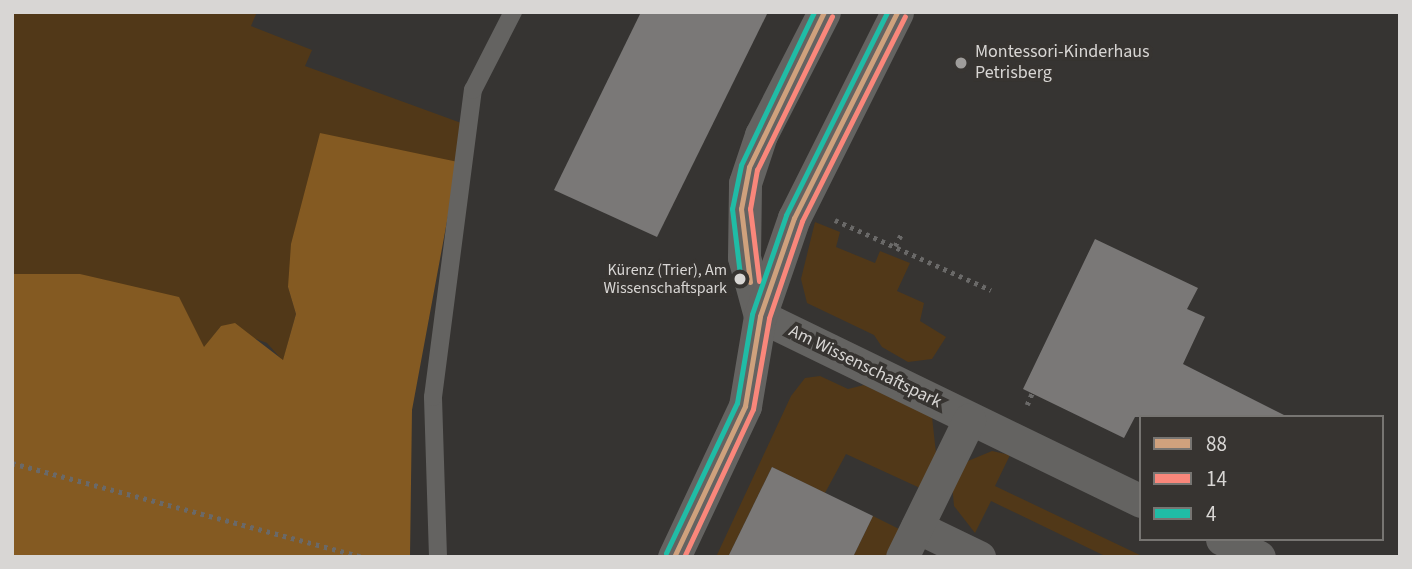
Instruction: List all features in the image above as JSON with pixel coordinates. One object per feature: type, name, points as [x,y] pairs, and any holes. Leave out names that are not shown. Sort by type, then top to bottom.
[{"type":"street","points":[[760,316],[744,257],[745,183],[761,135],[824,12]]},
{"type":"street","points":[[674,557],[746,406],[760,316],[793,218],[897,12]]},
{"type":"street","name":"Am Wissenschaftspark","points":[[760,316],[969,420],[1139,500]]},
{"type":"street","points":[[902,557],[969,420]]},
{"type":"street","points":[[917,527],[979,557]]},
{"type":"street","points":[[1226,541],[1259,557]]},
{"type":"lane","points":[[438,557],[433,397],[473,90],[513,12]]},
{"type":"path","points":[[826,217],[991,290]]},
{"type":"path","points":[[895,246],[902,233]]},
{"type":"path","points":[[12,463],[362,557]]},
{"type":"shaded area","points":[[12,12],[257,12],[251,26],[312,50],[305,66],[464,124],[458,162],[288,287],[296,314],[283,361],[267,343],[221,326],[204,348],[80,274],[12,274]]},
{"type":"shaded area","points":[[320,133],[458,162],[412,410],[410,557],[12,557],[12,274],[80,274],[179,297],[204,347],[221,326],[235,323],[283,360],[296,314],[288,287],[291,244]]},
{"type":"shaded area","points":[[815,222],[840,232],[836,247],[875,263],[880,251],[910,263],[897,291],[924,303],[920,321],[946,337],[932,359],[908,362],[882,347],[874,335],[807,303],[801,279]]},
{"type":"shaded area","points":[[820,376],[848,389],[864,385],[932,417],[936,453],[920,488],[846,454],[825,493],[772,467],[728,557],[716,557],[791,396],[805,378]]},
{"type":"shaded area","points":[[992,451],[1010,455],[995,486],[1144,557],[1107,557],[991,501],[975,533],[954,506],[952,484],[968,461]]},
{"type":"shaded area","points":[[873,516],[901,530],[888,557],[853,557]]},
{"type":"building","points":[[641,12],[768,12],[657,237],[554,190]]},
{"type":"building","points":[[1095,239],[1198,288],[1187,309],[1205,317],[1183,364],[1284,415],[1139,415],[1135,417],[1124,438],[1023,389]]},
{"type":"building","points":[[772,467],[873,516],[853,557],[728,557]]},
{"type":"transit line","name":"4","points":[[741,283],[732,209],[741,165],[814,12]]},
{"type":"transit line","name":"88","points":[[750,282],[741,209],[749,167],[824,12]]},
{"type":"transit line","name":"4","points":[[666,553],[737,403],[752,314],[786,215],[887,12]]},
{"type":"transit line","name":"88","points":[[674,557],[745,406],[760,316],[794,218],[897,12]]},
{"type":"transit line","name":"14","points":[[759,281],[750,209],[757,170],[832,16]]},
{"type":"transit line","name":"14","points":[[684,557],[753,409],[769,318],[802,221],[905,16]]},
{"type":"place","name":"Montessori-Kinderhaus Petrisberg","points":[[961,63]]},
{"type":"place","name":"Kürenz (Trier), Am Wissenschaftspark","points":[[740,279]]}]
